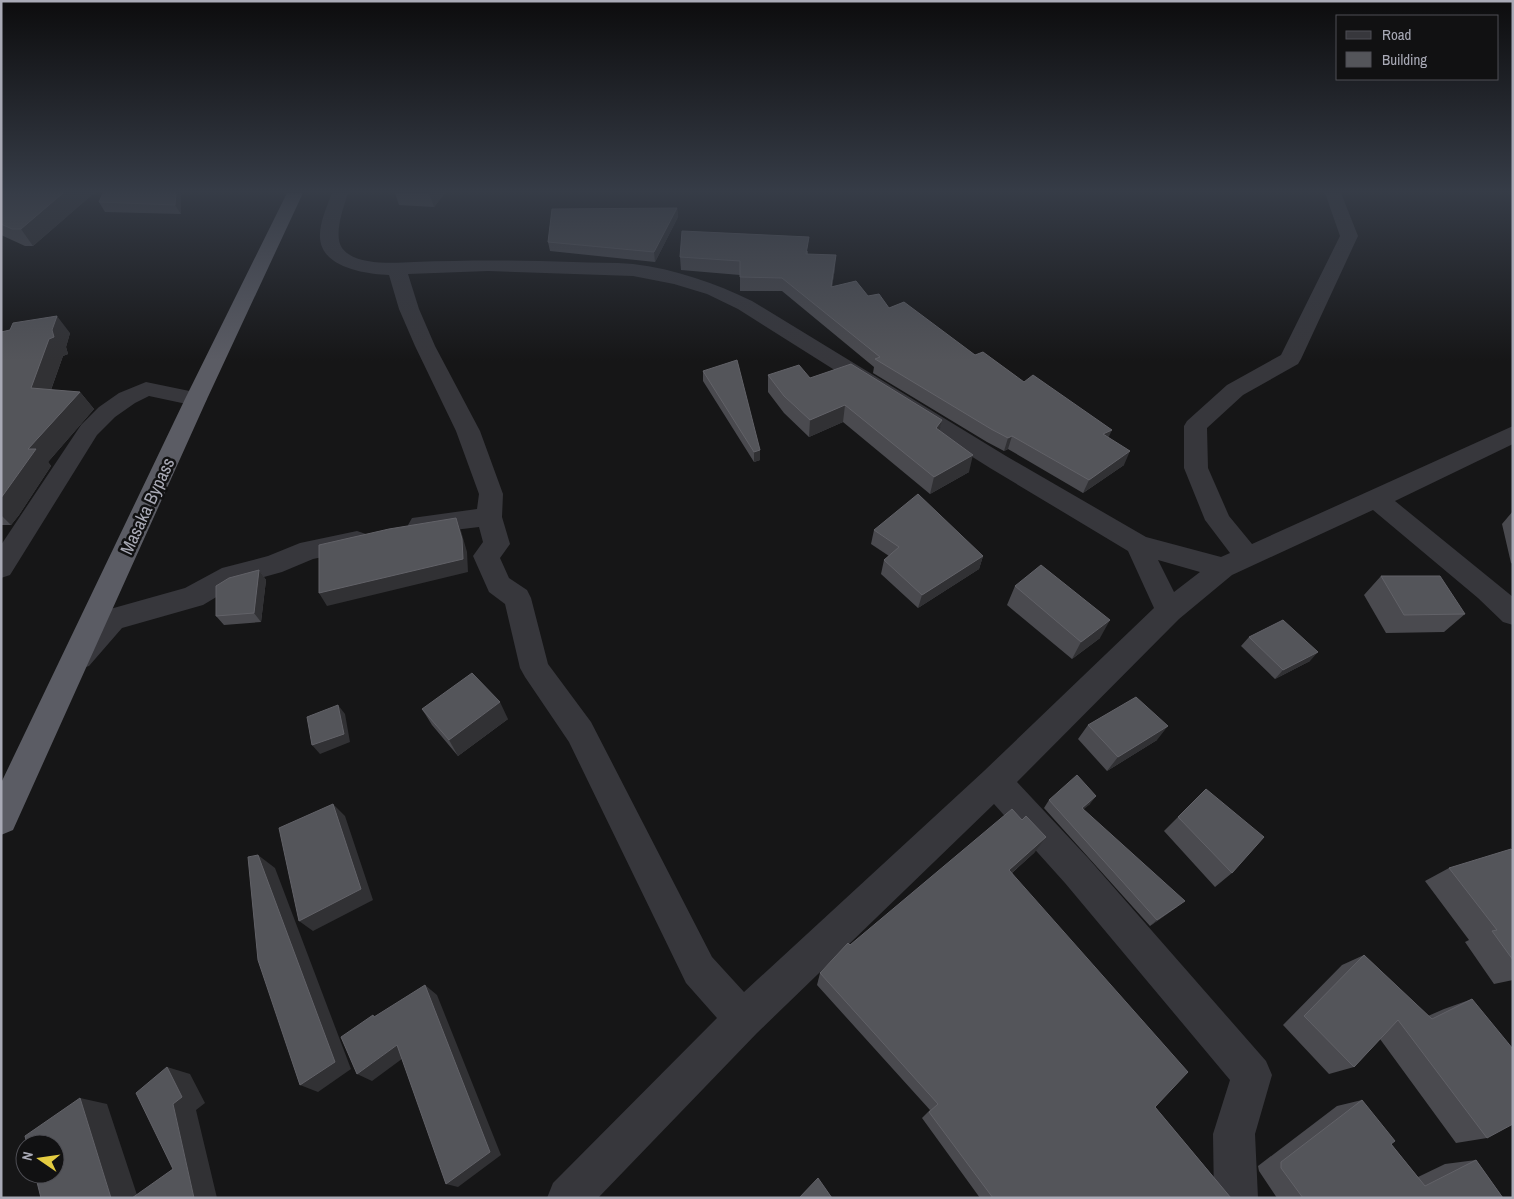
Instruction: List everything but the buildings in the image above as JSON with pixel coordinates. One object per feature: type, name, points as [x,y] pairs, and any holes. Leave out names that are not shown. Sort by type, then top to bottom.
[{"type":"highway","name":"Masaka Bypass","points":[[1,820],[196,399],[268,249]]},
{"type":"street","points":[[333,249],[346,260],[364,266],[397,269],[488,265],[632,270],[678,279],[714,290],[746,305],[998,462],[1138,545],[1236,562]]},
{"type":"street","points":[[1236,562],[1196,468],[1195,426],[1235,390],[1290,359],[1343,249]]},
{"type":"street","points":[[397,269],[409,309],[425,346],[468,431],[491,494],[489,517],[497,544],[486,556],[499,585],[517,598],[535,668],[580,732],[699,970],[743,1020]]},
{"type":"street","points":[[1,568],[89,430],[107,412],[127,398],[146,389],[196,399]]},
{"type":"street","points":[[568,1198],[743,1020],[995,782],[1169,611],[1236,562],[1376,499],[1513,434]]},
{"type":"street","points":[[1376,499],[1488,590],[1513,614]]},
{"type":"street","points":[[74,662],[113,619],[193,597],[231,575],[273,565],[309,550],[419,525],[489,517]]},
{"type":"street","points":[[1138,545],[1169,611]]},
{"type":"street","points":[[995,782],[1077,871],[1252,1074],[1234,1134],[1236,1198]]}]
